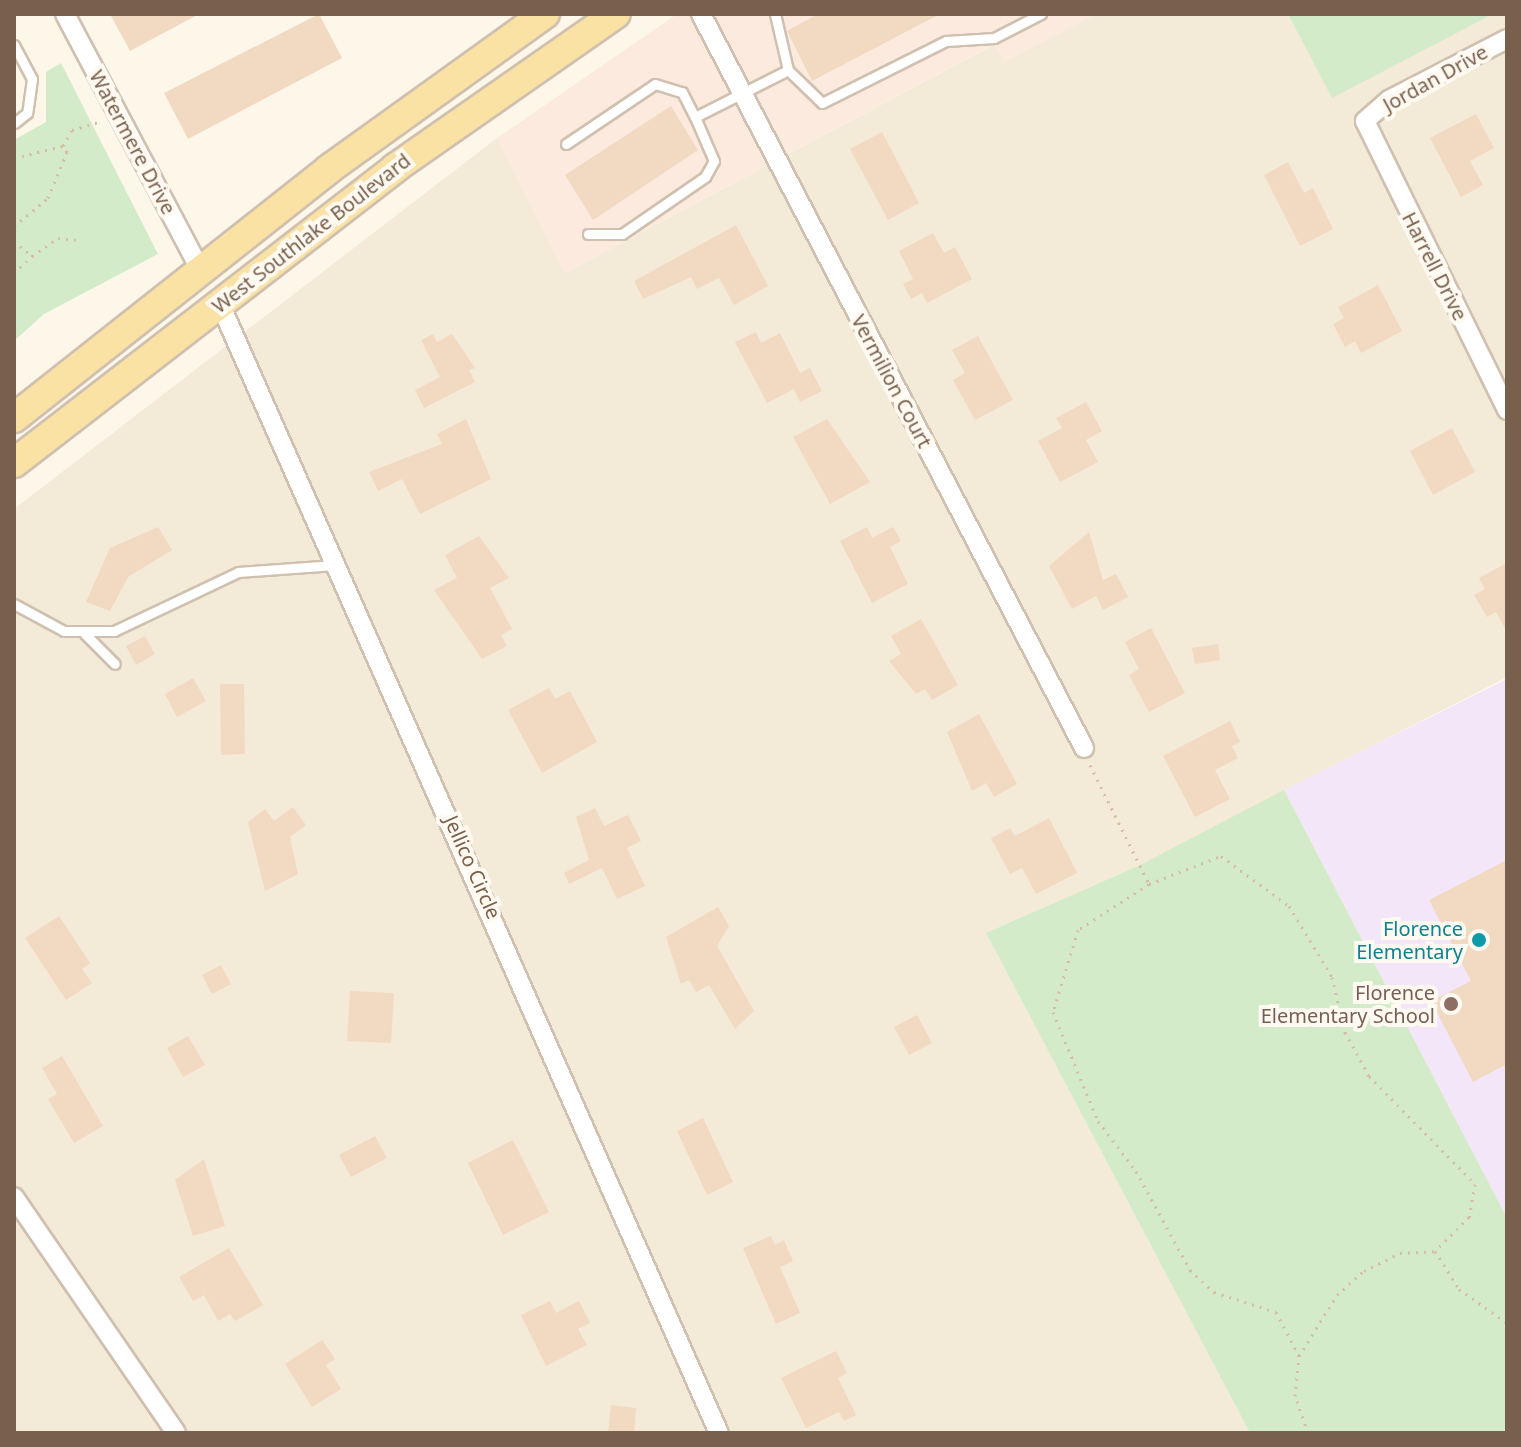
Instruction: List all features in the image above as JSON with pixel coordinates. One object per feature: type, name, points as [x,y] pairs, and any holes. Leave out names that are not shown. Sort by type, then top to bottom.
[{"type":"main road","name":"West Southlake Boulevard","points":[[14,418],[201,271],[545,14]]},
{"type":"main road","name":"West Southlake Boulevard","points":[[14,463],[407,159],[616,14]]},
{"type":"main road","points":[[201,271],[220,304]]},
{"type":"street","name":"Watermere Drive","points":[[65,14],[201,271]]},
{"type":"street","name":"Vermilion Court","points":[[701,14],[1084,748]]},
{"type":"street","name":"Jordan Drive","points":[[1365,121],[1389,100],[1507,39]]},
{"type":"street","name":"Harrell Drive","points":[[1365,121],[1507,410]]},
{"type":"street","name":"Jellico Circle","points":[[220,304],[339,564],[719,1433]]},
{"type":"street","points":[[14,1197],[176,1433]]},
{"type":"lane","points":[[775,14],[788,70],[810,99],[835,100],[946,41],[994,38],[1041,14]]},
{"type":"lane","points":[[14,45],[32,79],[27,113],[14,123]]},
{"type":"lane","points":[[695,117],[788,70]]},
{"type":"lane","points":[[566,144],[655,84],[682,92],[714,161],[705,177],[622,234],[588,234]]},
{"type":"lane","points":[[14,604],[64,631],[85,634],[143,621],[193,591],[261,566],[310,571],[339,564]]},
{"type":"lane","points":[[85,634],[115,664]]},
{"type":"path","points":[[14,158],[63,146],[72,130],[99,122]]},
{"type":"path","points":[[14,226],[48,198],[67,152],[63,146]]},
{"type":"path","points":[[14,273],[58,238],[76,240]]},
{"type":"path","points":[[14,241],[32,256]]},
{"type":"path","points":[[1084,748],[1149,884]]},
{"type":"path","points":[[1299,1356],[1276,1312],[1214,1292],[1190,1270],[1136,1171],[1098,1121],[1076,1052],[1053,1012],[1078,930],[1149,884],[1221,856],[1289,906],[1332,977],[1345,1032],[1369,1076],[1475,1184],[1469,1217],[1435,1251],[1400,1253],[1364,1271],[1337,1295],[1299,1356],[1295,1396],[1308,1433]]},
{"type":"path","points":[[1435,1251],[1459,1289],[1507,1323]]},
{"type":"shaded area","points":[[677,14],[1096,14],[1005,62],[994,44],[565,273],[497,138]]},
{"type":"shaded area","points":[[1096,14],[1288,14],[1332,97],[1493,14],[1507,14],[1507,677],[1140,865],[986,933],[1250,1433],[14,1433],[14,509],[497,138],[565,273],[995,44],[1005,61]]},
{"type":"shaded area","name":"Florence Elementary School","points":[[1507,679],[1507,1218],[1284,790]]},
{"type":"green space","points":[[1288,14],[1493,14],[1332,98]]},
{"type":"green space","points":[[61,63],[158,254],[44,314],[14,341],[14,140],[46,122],[46,72]]},
{"type":"green space","points":[[1284,790],[1507,1218],[1507,1433],[1250,1433],[986,933],[1140,865]]},
{"type":"building","points":[[110,14],[199,14],[130,51]]},
{"type":"building","points":[[319,14],[342,58],[188,139],[164,93]]},
{"type":"building","points":[[818,14],[940,14],[812,81],[787,31]]},
{"type":"building","points":[[671,106],[698,150],[593,220],[565,175]]},
{"type":"building","points":[[1476,114],[1494,148],[1470,161],[1483,185],[1461,197],[1430,138]]},
{"type":"building","points":[[882,132],[919,203],[888,220],[850,149]]},
{"type":"building","points":[[1288,162],[1304,193],[1313,188],[1333,229],[1300,246],[1264,175]]},
{"type":"building","points":[[736,225],[768,286],[734,305],[719,278],[697,289],[691,277],[643,299],[634,281]]},
{"type":"building","points":[[933,233],[944,253],[955,247],[972,279],[927,303],[922,293],[911,299],[903,284],[913,279],[899,251]]},
{"type":"building","points":[[1378,285],[1402,331],[1361,353],[1355,341],[1345,347],[1333,324],[1344,318],[1338,307]]},
{"type":"building","points":[[756,332],[761,343],[780,333],[800,373],[810,368],[822,391],[800,402],[794,389],[767,403],[735,342]]},
{"type":"building","points":[[433,334],[437,342],[452,334],[475,368],[469,370],[475,382],[424,408],[415,390],[440,377],[421,340]]},
{"type":"building","points":[[978,336],[1013,400],[975,420],[953,380],[965,373],[952,350]]},
{"type":"building","points":[[1086,402],[1102,431],[1086,440],[1098,462],[1060,482],[1038,441],[1062,428],[1056,418]]},
{"type":"building","points":[[466,419],[491,479],[420,514],[402,479],[378,491],[369,472],[442,444],[437,434]]},
{"type":"building","points":[[827,419],[870,482],[830,504],[793,437]]},
{"type":"building","points":[[1452,428],[1475,472],[1433,495],[1410,451]]},
{"type":"building","points":[[158,527],[172,550],[128,577],[110,611],[86,602],[110,548]]},
{"type":"building","points":[[867,527],[872,538],[893,527],[901,541],[890,547],[908,584],[872,603],[840,541]]},
{"type":"building","points":[[1089,532],[1103,580],[1116,574],[1128,597],[1103,610],[1096,596],[1072,609],[1049,566]]},
{"type":"building","points":[[479,536],[509,578],[490,588],[512,629],[501,635],[507,646],[482,659],[434,590],[457,578],[445,555]]},
{"type":"building","points":[[1507,563],[1507,632],[1496,612],[1487,617],[1474,595],[1485,589],[1479,578]]},
{"type":"building","points":[[921,619],[958,685],[932,700],[925,689],[916,694],[889,661],[901,654],[891,636]]},
{"type":"building","points":[[1151,628],[1185,693],[1149,712],[1129,675],[1139,669],[1125,642]]},
{"type":"building","points":[[145,636],[155,654],[136,665],[126,646]]},
{"type":"building","points":[[1218,644],[1220,660],[1195,664],[1192,648]]},
{"type":"building","points":[[193,678],[206,701],[177,717],[165,694]]},
{"type":"building","points":[[220,684],[244,684],[245,754],[221,755]]},
{"type":"building","points":[[549,688],[555,699],[570,691],[597,742],[542,773],[508,710]]},
{"type":"building","points":[[979,714],[1017,784],[994,797],[986,783],[972,791],[947,732]]},
{"type":"building","points":[[1230,721],[1240,742],[1232,746],[1238,758],[1215,770],[1230,799],[1195,817],[1163,756]]},
{"type":"building","points":[[293,807],[306,825],[290,837],[298,874],[265,891],[248,822],[265,809],[274,821]]},
{"type":"building","points":[[595,808],[604,826],[628,815],[641,841],[627,848],[645,886],[617,899],[602,868],[569,884],[564,873],[589,860],[576,817]]},
{"type":"building","points":[[1049,818],[1077,873],[1036,894],[1022,868],[1010,874],[991,838],[1010,828],[1015,836]]},
{"type":"building","name":"Florence Elementary","points":[[1507,860],[1507,1064],[1473,1082],[1431,1001],[1471,981],[1429,900]]},
{"type":"building","points":[[718,907],[729,926],[717,946],[754,1011],[735,1029],[709,985],[696,992],[689,980],[681,984],[666,937]]},
{"type":"building","points":[[59,916],[90,963],[82,969],[92,983],[66,1000],[25,938]]},
{"type":"building","points":[[221,965],[231,984],[212,994],[202,975]]},
{"type":"building","points":[[350,991],[394,993],[391,1043],[347,1041]]},
{"type":"building","points":[[917,1015],[932,1043],[909,1055],[894,1027]]},
{"type":"building","points":[[188,1036],[205,1065],[183,1077],[167,1048]]},
{"type":"building","points":[[62,1056],[103,1126],[74,1143],[48,1099],[57,1094],[42,1068]]},
{"type":"building","points":[[703,1118],[733,1182],[707,1195],[677,1131]]},
{"type":"building","points":[[375,1136],[387,1158],[351,1177],[339,1155]]},
{"type":"building","points":[[513,1140],[549,1212],[503,1235],[468,1163]]},
{"type":"building","points":[[204,1159],[225,1226],[193,1236],[175,1180]]},
{"type":"building","points":[[771,1236],[775,1245],[784,1240],[793,1261],[780,1267],[800,1313],[776,1324],[743,1248]]},
{"type":"building","points":[[229,1248],[263,1305],[235,1321],[230,1314],[218,1321],[204,1295],[193,1301],[179,1277]]},
{"type":"building","points":[[550,1301],[556,1313],[579,1301],[590,1323],[578,1329],[587,1345],[546,1366],[521,1315]]},
{"type":"building","points":[[322,1340],[335,1359],[326,1365],[341,1389],[312,1407],[285,1364]]},
{"type":"building","points":[[836,1351],[847,1373],[838,1378],[856,1415],[844,1421],[839,1412],[806,1428],[781,1378]]},
{"type":"building","points":[[611,1405],[636,1408],[634,1433],[608,1433]]},
{"type":"place","name":"Florence Elementary","points":[[1479,940]]},
{"type":"place","name":"Florence Elementary School","points":[[1451,1004]]}]
